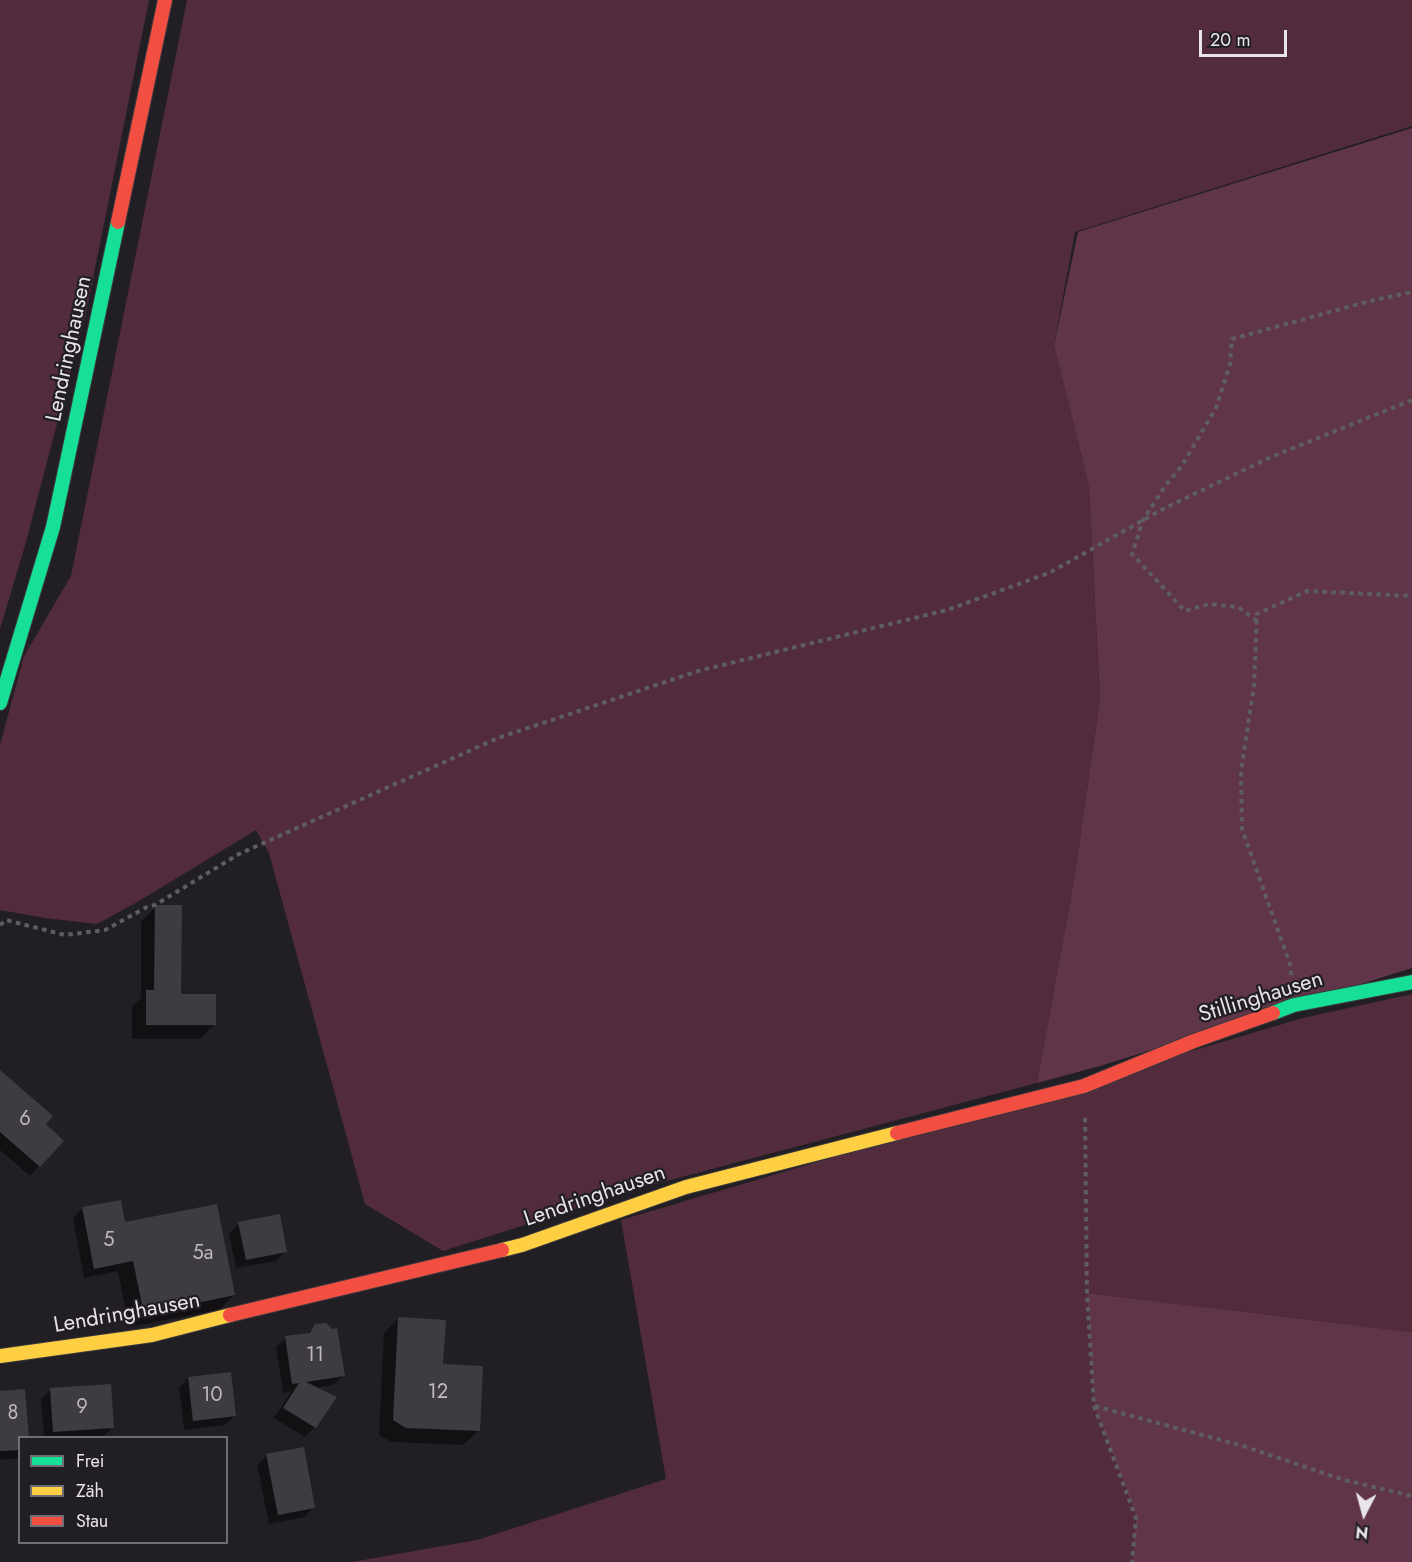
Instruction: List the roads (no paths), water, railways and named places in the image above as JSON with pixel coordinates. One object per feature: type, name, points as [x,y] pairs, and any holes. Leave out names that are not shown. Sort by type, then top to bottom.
[{"type":"street","name":"Lendringhausen","points":[[0,703],[53,527],[165,0]]},
{"type":"street","name":"Stillinghausen","points":[[1194,1041],[1294,1005],[1412,982]]},
{"type":"street","name":"Lendringhausen","points":[[0,1356],[152,1335],[337,1288],[522,1245],[686,1187],[1084,1086],[1194,1041]]}]
